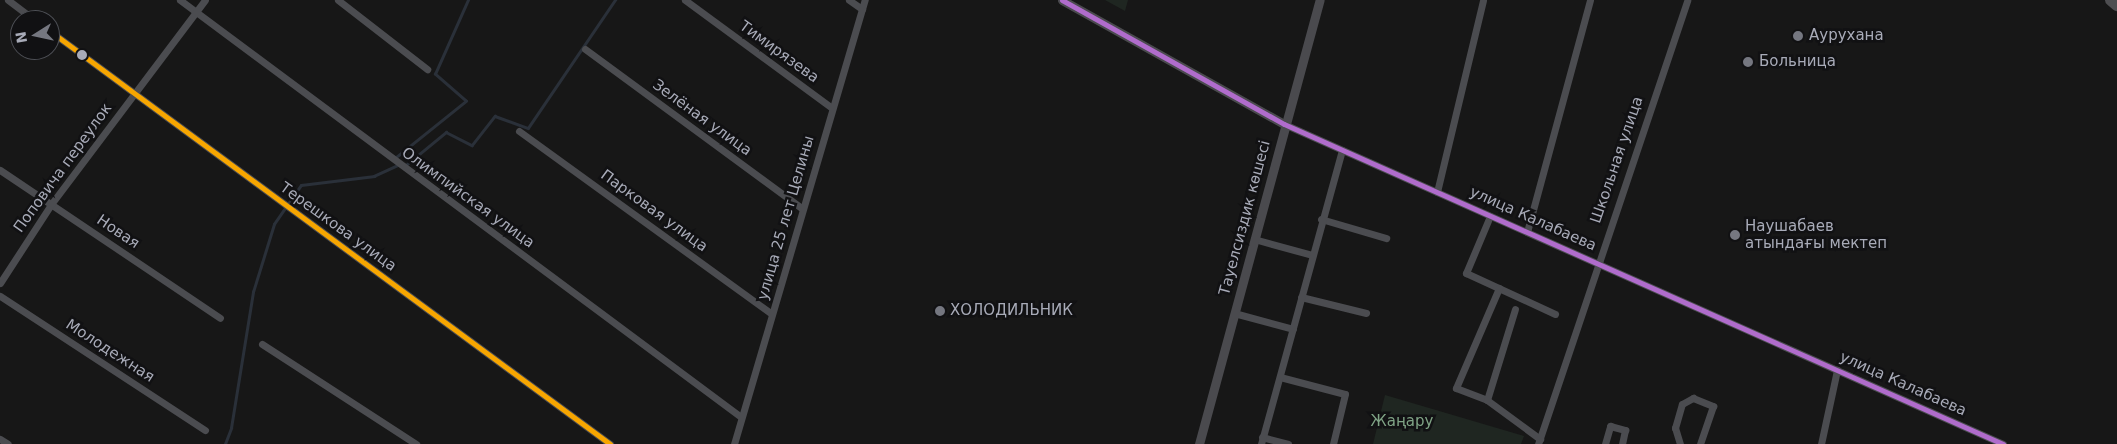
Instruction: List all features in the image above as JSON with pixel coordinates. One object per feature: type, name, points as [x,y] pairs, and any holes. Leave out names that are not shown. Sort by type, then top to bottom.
[{"type":"highway","points":[[2111,0],[2117,5]]},
{"type":"street","points":[[8,0],[22,10]]},
{"type":"street","name":"Олимпийская улица","points":[[180,0],[741,417]]},
{"type":"street","name":"Поповича переулок","points":[[0,283],[52,203],[205,0]]},
{"type":"street","points":[[338,0],[427,69]]},
{"type":"street","name":"Тимирязева","points":[[684,0],[832,108]]},
{"type":"street","points":[[849,0],[862,9]]},
{"type":"street","name":"улица 25 лет Целины","points":[[734,444],[865,0]]},
{"type":"street","name":"улица Калабаева","points":[[1062,0],[1284,124],[2003,444]]},
{"type":"street","name":"Тауелсиздик көшесі","points":[[1199,444],[1284,124],[1320,0]]},
{"type":"street","points":[[1437,192],[1483,0]]},
{"type":"street","points":[[1526,232],[1590,0]]},
{"type":"street","name":"Школьная улица","points":[[1539,441],[1596,262],[1687,0]]},
{"type":"street","name":"Терешкова улица","points":[[60,38],[610,444]]},
{"type":"street","name":"Зелёная улица","points":[[585,49],[804,209]]},
{"type":"street","name":"Парковая улица","points":[[519,131],[772,314]]},
{"type":"street","points":[[1288,444],[1261,440],[1280,377],[1321,219],[1342,150]]},
{"type":"street","name":"Новая","points":[[0,170],[52,203],[220,318]]},
{"type":"street","points":[[1490,216],[1466,273],[1555,314]]},
{"type":"street","points":[[1321,219],[1386,238]]},
{"type":"street","points":[[1254,239],[1312,255]]},
{"type":"street","points":[[1499,288],[1456,388],[1487,400],[1539,441]]},
{"type":"street","name":"Молодежная","points":[[0,296],[205,430]]},
{"type":"street","points":[[1301,297],[1366,313]]},
{"type":"street","points":[[1487,400],[1516,309]]},
{"type":"street","points":[[1234,313],[1293,329]]},
{"type":"street","points":[[262,344],[416,444]]},
{"type":"street","points":[[1821,444],[1837,370]]},
{"type":"street","points":[[1280,377],[1345,394],[1333,444]]},
{"type":"street","points":[[1680,444],[1675,428],[1682,404],[1693,398],[1713,406],[1700,444]]},
{"type":"street","points":[[1605,444],[1610,426],[1625,430],[1622,444]]},
{"type":"street","points":[[0,439],[8,444]]},
{"type":"green space","points":[[1105,0],[1128,0],[1125,11]]},
{"type":"green space","name":"Жаңару","points":[[1385,395],[1524,436],[1521,444],[1373,444]]},
{"type":"waterway","points":[[395,158],[466,101],[435,74],[468,0]]},
{"type":"waterway","points":[[406,165],[446,132],[472,145],[495,116],[528,128],[615,0]]},
{"type":"waterway","points":[[225,444],[231,428],[253,292],[274,224],[301,185],[374,176],[398,165]]},
{"type":"transit line","points":[[1062,0],[1284,124],[2003,444]]},
{"type":"transit line","points":[[60,38],[610,444]]},
{"type":"place","name":"Аурухана","points":[[1798,36]]},
{"type":"place","name":"Больница","points":[[1748,62]]},
{"type":"place","name":"Наушабаев атындағы мектеп","points":[[1735,235]]},
{"type":"place","name":"ХОЛОДИЛЬНИК","points":[[940,311]]}]
